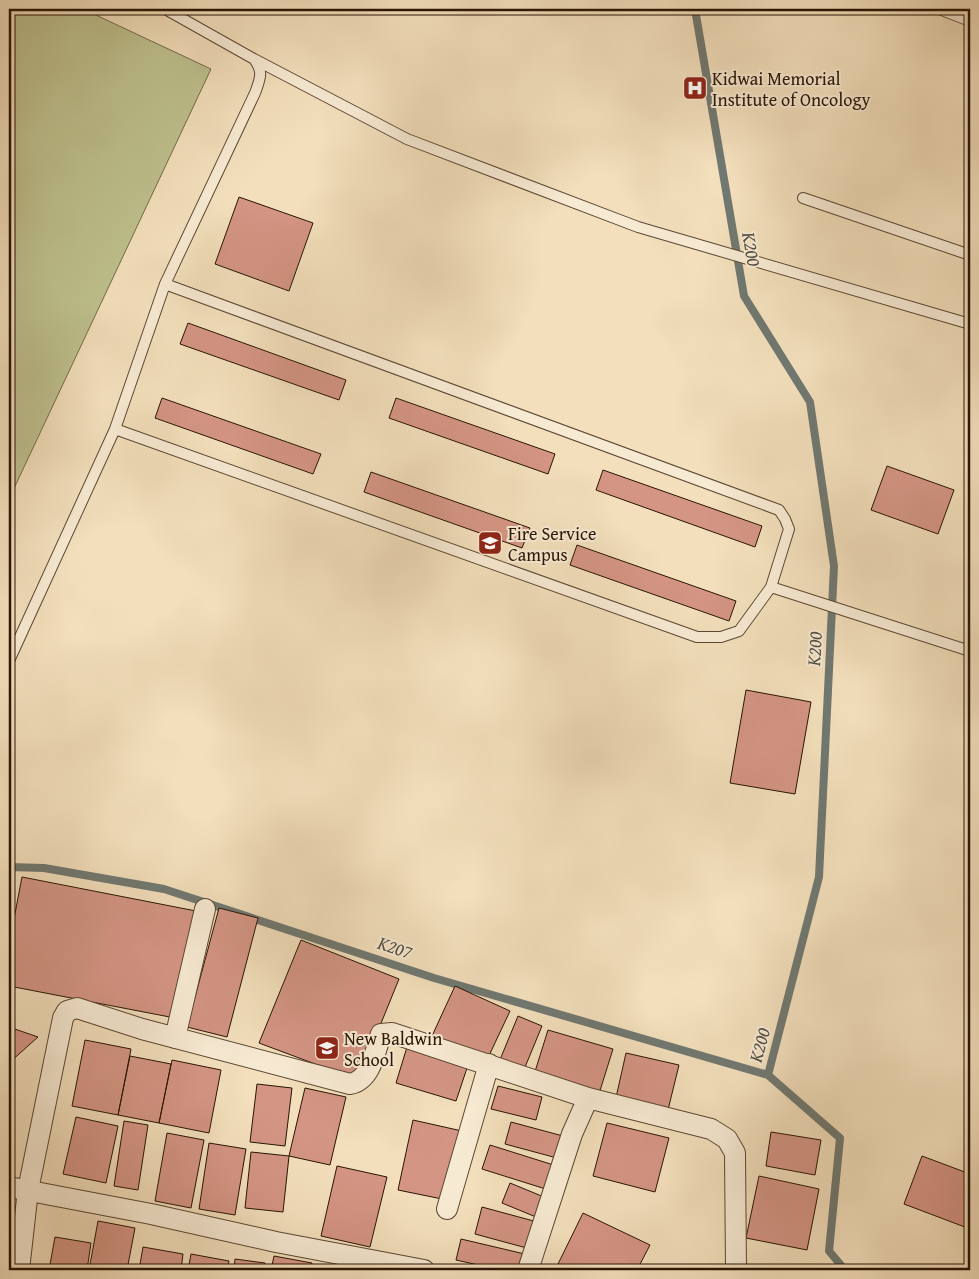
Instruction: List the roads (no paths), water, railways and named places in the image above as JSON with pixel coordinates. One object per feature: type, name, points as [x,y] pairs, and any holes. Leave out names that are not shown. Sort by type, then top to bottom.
[{"type":"street","points":[[175,1038],[204,909]]},
{"type":"street","points":[[19,1270],[18,1189],[63,1018],[67,1011],[77,1008],[175,1038],[350,1084],[357,1082],[366,1075],[381,1034],[392,1033],[588,1098],[711,1129],[727,1139],[735,1153],[736,1270]]},
{"type":"street","points":[[447,1209],[489,1064]]},
{"type":"street","points":[[528,1270],[572,1134],[588,1098]]},
{"type":"street","points":[[18,1189],[424,1270]]},
{"type":"lane","points":[[165,9],[254,59],[407,139],[638,227],[970,324]]},
{"type":"lane","points":[[939,9],[970,21]]},
{"type":"lane","points":[[9,661],[115,429],[166,284],[255,94],[260,79],[260,67],[254,59]]},
{"type":"lane","points":[[803,198],[970,255]]},
{"type":"lane","points":[[115,429],[697,637],[721,636],[739,631],[771,587],[789,529],[786,519],[779,510],[166,284]]},
{"type":"lane","points":[[771,587],[970,651]]},
{"type":"waterway","name":"K200","points":[[695,9],[744,296],[810,402],[834,566],[819,877],[768,1075]]},
{"type":"waterway","name":"K207","points":[[9,867],[44,868],[164,889],[434,978],[768,1075],[840,1138],[829,1251],[845,1270]]},
{"type":"place","name":"Kidwai Memorial Institute of Oncology","points":[[695,88]]},
{"type":"place","name":"Fire Service Campus","points":[[490,543]]},
{"type":"place","name":"New Baldwin School","points":[[327,1048]]}]
